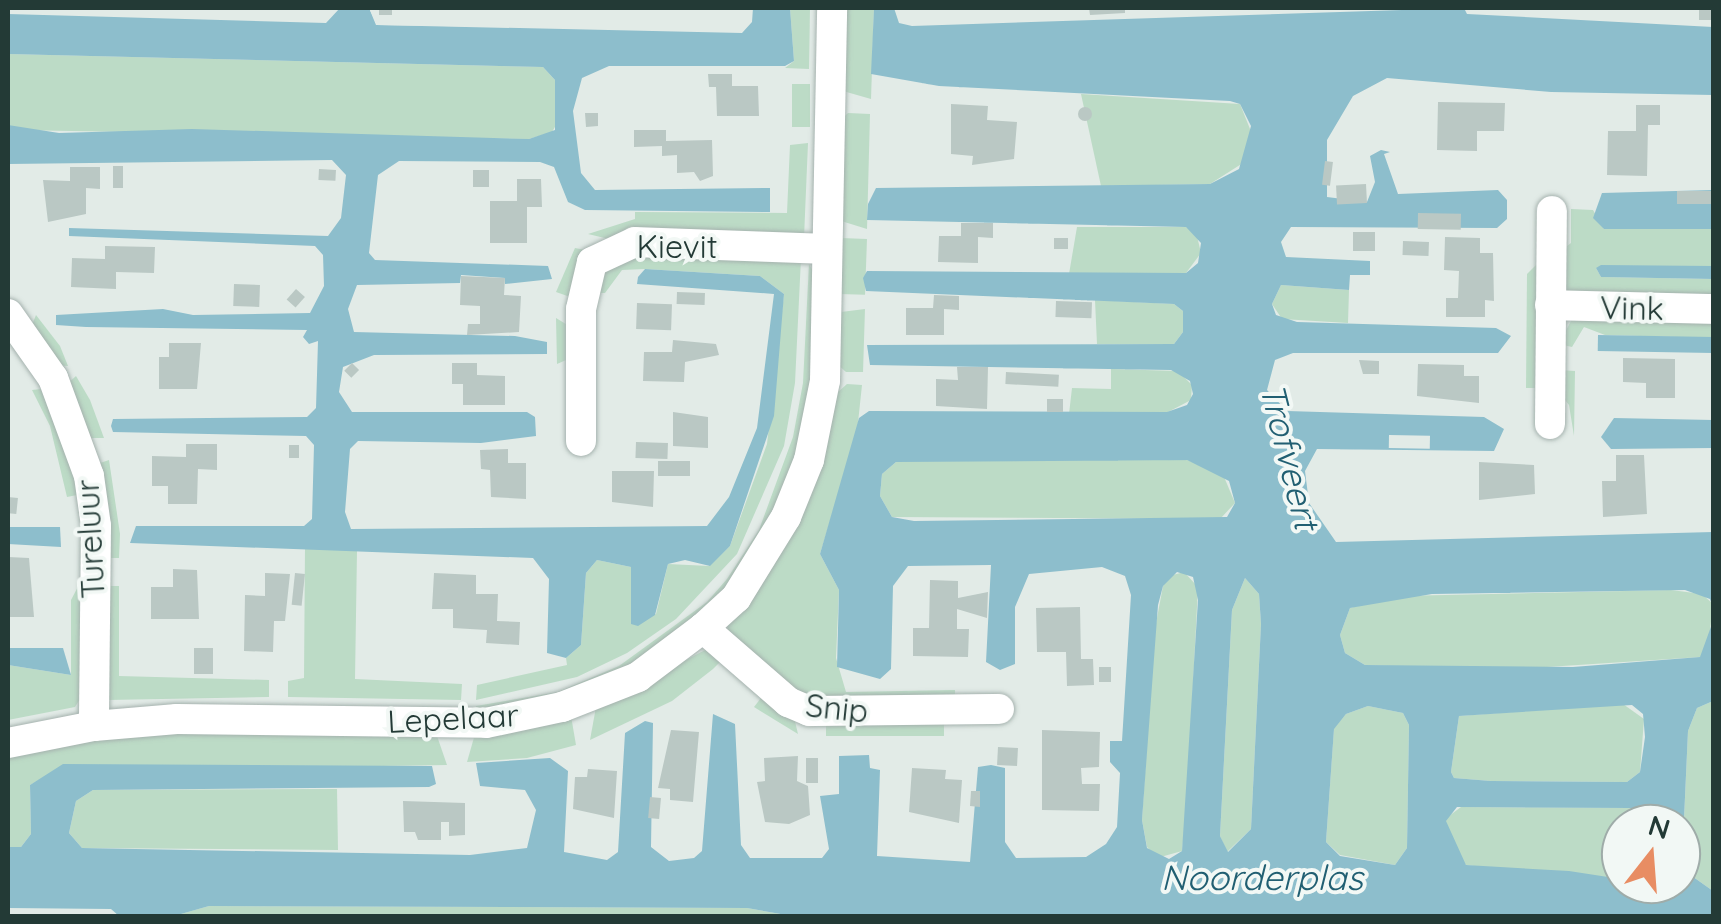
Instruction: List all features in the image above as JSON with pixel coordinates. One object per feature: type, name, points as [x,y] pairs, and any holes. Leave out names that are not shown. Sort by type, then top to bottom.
[{"type":"street","name":"Lepelaar","points":[[8,744],[94,726],[177,719],[486,723],[562,708],[638,676],[703,628],[736,598],[786,517],[809,460],[824,380],[832,8]]},
{"type":"street","points":[[1550,424],[1552,210]]},
{"type":"street","name":"Kievit","points":[[581,441],[581,310],[592,262],[635,242],[826,250]]},
{"type":"street","name":"Vink","points":[[1550,305],[1714,309]]},
{"type":"street","name":"Tureluur","points":[[8,314],[53,378],[89,476],[96,526],[94,726]]},
{"type":"street","name":"Snip","points":[[703,628],[788,702],[809,711],[1000,709]]},
{"type":"green space","points":[[790,8],[810,8],[809,69],[785,68],[794,61]]},
{"type":"green space","points":[[843,8],[874,8],[871,99],[843,91]]},
{"type":"green space","points":[[8,54],[543,67],[555,80],[559,120],[552,132],[529,139],[15,130],[8,125]]},
{"type":"green space","points":[[792,84],[810,84],[810,127],[792,127]]},
{"type":"green space","points":[[1081,94],[1240,104],[1252,134],[1243,163],[1210,184],[1101,186]]},
{"type":"green space","points":[[848,113],[870,114],[867,229],[838,220],[840,120]]},
{"type":"green space","points":[[808,143],[804,238],[613,240],[588,234],[635,219],[635,212],[787,213],[790,145]]},
{"type":"green space","points":[[1571,209],[1593,210],[1604,229],[1713,229],[1713,266],[1596,268],[1601,277],[1713,279],[1713,303],[1565,292],[1559,252],[1571,243]]},
{"type":"green space","points":[[1077,227],[1186,227],[1196,232],[1201,253],[1186,273],[1069,274]]},
{"type":"green space","points":[[841,238],[867,239],[865,295],[839,294]]},
{"type":"green space","points":[[575,248],[595,252],[573,298],[556,292]]},
{"type":"green space","points":[[622,254],[801,258],[795,383],[784,446],[737,554],[676,619],[627,653],[577,677],[476,700],[477,685],[567,665],[566,658],[581,645],[586,573],[597,560],[631,567],[631,623],[656,614],[668,564],[709,566],[730,546],[767,444],[784,294],[760,276],[645,269],[622,270],[605,293],[589,293],[593,278]]},
{"type":"green space","points":[[1541,260],[1535,388],[1526,388],[1527,274]]},
{"type":"green space","points":[[809,264],[814,273],[810,401],[784,495],[721,594],[650,655],[587,687],[475,712],[476,706],[558,692],[619,666],[707,602],[727,579],[759,530],[793,437],[803,383]]},
{"type":"green space","points":[[1281,285],[1349,290],[1348,323],[1282,319],[1272,304]]},
{"type":"green space","points":[[1095,300],[1174,304],[1183,311],[1183,332],[1174,344],[1097,344]]},
{"type":"green space","points":[[865,309],[863,372],[846,372],[837,364],[841,312]]},
{"type":"green space","points":[[36,315],[60,346],[68,366],[54,365],[30,330]]},
{"type":"green space","points":[[1713,317],[1713,338],[1605,335],[1584,327],[1572,347],[1559,344],[1572,319]]},
{"type":"green space","points":[[556,318],[574,329],[573,357],[557,364]]},
{"type":"green space","points":[[1111,369],[1178,371],[1192,385],[1191,400],[1168,412],[1069,414],[1072,388],[1111,389]]},
{"type":"green space","points":[[1559,370],[1575,371],[1574,436],[1569,405],[1558,391]]},
{"type":"green space","points":[[76,376],[104,438],[86,438],[65,386]]},
{"type":"green space","points":[[847,384],[862,385],[857,432],[820,554],[839,590],[836,658],[846,692],[955,690],[955,698],[801,701],[731,643],[727,624],[838,392]]},
{"type":"green space","points":[[50,388],[67,424],[77,495],[67,497],[50,426],[32,390]]},
{"type":"green space","points":[[109,460],[120,534],[119,558],[103,558],[100,463]]},
{"type":"green space","points":[[1187,460],[1222,472],[1235,503],[1220,519],[892,517],[880,496],[882,474],[896,462]]},
{"type":"green space","points":[[305,546],[357,551],[355,679],[462,684],[461,700],[288,697],[288,681],[304,678]]},
{"type":"green space","points":[[1184,572],[1198,587],[1187,803],[1182,851],[1157,858],[1147,847],[1142,820],[1154,634],[1163,586],[1169,576]]},
{"type":"green space","points":[[1245,578],[1259,594],[1261,624],[1251,829],[1227,852],[1220,836],[1232,610]]},
{"type":"green space","points":[[81,581],[80,699],[75,707],[8,720],[8,665],[71,675],[71,600]]},
{"type":"green space","points":[[103,586],[119,586],[119,676],[269,680],[269,697],[108,700]]},
{"type":"green space","points":[[1671,590],[1702,594],[1713,604],[1708,648],[1701,657],[1500,670],[1365,665],[1345,653],[1340,635],[1350,608],[1399,596]]},
{"type":"green space","points":[[709,648],[724,658],[672,701],[590,740],[596,707]]},
{"type":"green space","points":[[764,694],[793,713],[798,734],[754,707]]},
{"type":"green space","points":[[1713,701],[1713,891],[1701,882],[1701,804],[1685,804],[1688,731],[1697,708]]},
{"type":"green space","points":[[1623,704],[1644,719],[1640,772],[1627,782],[1491,781],[1454,778],[1451,772],[1459,716]]},
{"type":"green space","points":[[1368,706],[1403,713],[1409,725],[1407,848],[1395,865],[1340,855],[1326,842],[1334,728],[1346,714]]},
{"type":"green space","points":[[571,716],[576,745],[527,758],[467,762],[475,734]]},
{"type":"green space","points":[[826,720],[944,720],[944,736],[826,736]]},
{"type":"green space","points":[[137,733],[436,733],[447,765],[55,771],[30,785],[31,834],[21,847],[8,847],[8,757]]},
{"type":"green space","points":[[337,789],[338,850],[82,848],[69,833],[76,801],[93,790]]},
{"type":"green space","points":[[1461,807],[1601,808],[1601,877],[1466,865],[1451,844],[1445,819]]},
{"type":"green space","points":[[209,906],[747,908],[792,916],[174,916]]},
{"type":"water","points":[[340,8],[369,8],[377,25],[742,33],[752,22],[753,8],[790,8],[794,61],[785,66],[609,66],[582,78],[573,111],[581,173],[595,190],[770,188],[770,212],[585,210],[568,202],[554,167],[540,162],[399,161],[378,175],[369,253],[375,260],[548,266],[552,279],[505,284],[505,278],[461,275],[460,283],[357,285],[348,309],[354,332],[515,336],[547,342],[547,354],[374,355],[343,367],[339,392],[352,412],[527,412],[535,417],[536,436],[481,443],[358,441],[350,449],[345,512],[351,529],[707,526],[729,497],[757,428],[774,294],[637,284],[638,277],[645,269],[760,276],[784,294],[774,416],[730,546],[710,566],[685,560],[668,564],[655,615],[638,626],[631,624],[631,567],[597,560],[586,573],[581,645],[566,658],[547,653],[549,579],[533,558],[130,543],[136,526],[304,526],[312,519],[314,445],[306,436],[113,432],[111,426],[113,419],[307,417],[316,408],[318,341],[309,344],[303,337],[307,330],[56,325],[56,315],[163,309],[193,315],[310,313],[324,286],[323,255],[315,246],[69,236],[69,228],[328,236],[341,218],[346,175],[332,160],[8,164],[8,125],[59,133],[192,129],[529,139],[555,130],[555,80],[543,67],[8,54],[8,14],[326,23]]},
{"type":"water","points":[[874,8],[894,8],[899,23],[912,26],[1464,8],[1467,14],[1713,27],[1713,95],[1551,92],[1387,78],[1353,96],[1327,140],[1327,197],[1367,202],[1375,182],[1370,156],[1381,150],[1390,152],[1384,154],[1398,194],[1498,190],[1507,200],[1507,219],[1497,228],[1291,227],[1281,242],[1286,257],[1370,261],[1370,275],[1350,275],[1349,290],[1281,285],[1272,304],[1276,315],[1297,322],[1496,328],[1511,336],[1498,353],[1293,353],[1275,360],[1267,390],[1287,411],[1484,417],[1504,429],[1494,451],[1317,449],[1305,471],[1309,503],[1336,542],[1713,532],[1713,608],[1710,599],[1685,590],[1432,594],[1350,608],[1340,635],[1345,653],[1365,665],[1573,667],[1700,657],[1713,621],[1713,701],[1697,708],[1688,731],[1685,804],[1457,807],[1446,821],[1466,865],[1601,876],[1601,904],[1701,904],[1701,882],[1713,891],[1713,916],[792,916],[747,908],[209,906],[174,916],[119,916],[111,909],[8,908],[8,847],[21,847],[31,834],[30,785],[63,764],[432,766],[436,784],[429,787],[93,790],[76,801],[69,833],[82,848],[470,855],[527,848],[536,810],[525,790],[480,786],[476,763],[550,758],[568,771],[564,852],[607,860],[618,852],[625,733],[645,721],[653,723],[651,847],[669,861],[694,858],[702,851],[713,714],[735,724],[741,845],[750,858],[822,858],[829,849],[820,796],[839,794],[839,756],[869,755],[870,768],[880,770],[877,856],[970,862],[978,767],[991,765],[1005,768],[1005,842],[1016,858],[1086,857],[1106,844],[1117,827],[1120,773],[1110,762],[1110,741],[1122,741],[1131,595],[1125,576],[1102,567],[1029,574],[1015,607],[1015,664],[1000,670],[986,662],[991,565],[908,566],[893,586],[891,669],[880,679],[837,667],[839,590],[820,554],[859,418],[869,411],[1167,412],[1187,405],[1193,394],[1190,381],[1171,370],[870,365],[867,345],[1174,344],[1183,332],[1183,311],[1174,304],[866,291],[863,278],[867,271],[1186,273],[1198,263],[1201,243],[1186,227],[867,220],[868,204],[876,188],[1210,184],[1239,169],[1251,126],[1240,104],[1230,101],[939,86],[871,74]],"holes":[[[1187,460],[1229,481],[1235,503],[1227,517],[914,521],[892,517],[880,496],[882,474],[896,462]],[[1177,572],[1193,577],[1198,600],[1182,851],[1169,859],[1147,848],[1142,820],[1158,605],[1163,586]],[[1245,578],[1259,594],[1261,624],[1251,829],[1228,852],[1220,836],[1232,610]],[[1632,705],[1643,714],[1645,737],[1640,772],[1627,782],[1491,781],[1454,778],[1451,772],[1459,716]],[[1368,706],[1403,713],[1409,725],[1407,848],[1395,865],[1340,856],[1326,842],[1334,729],[1346,714]]]},
{"type":"water","points":[[1713,190],[1713,229],[1604,229],[1593,218],[1602,193]]},
{"type":"water","points":[[1713,266],[1713,279],[1601,277],[1596,268]]},
{"type":"water","points":[[1598,335],[1713,337],[1713,353],[1598,351]]},
{"type":"water","points":[[1614,418],[1713,420],[1713,448],[1611,449],[1601,437]]},
{"type":"water","points":[[8,527],[60,527],[61,547],[8,544]]},
{"type":"water","points":[[8,648],[63,648],[71,675],[8,665]]},
{"type":"pier","points":[[369,8],[380,22],[570,28],[376,25]]},
{"type":"pier","points":[[1389,435],[1430,436],[1430,449],[1389,448]]},
{"type":"building","points":[[379,8],[392,8],[392,15],[379,15]]},
{"type":"building","points":[[1089,8],[1125,8],[1125,13],[1090,15]]},
{"type":"building","points":[[1699,8],[1714,8],[1714,20],[1699,20]]},
{"type":"building","points":[[708,74],[732,74],[732,86],[758,86],[759,116],[717,116],[716,87],[709,87]]},
{"type":"building","points":[[1438,102],[1505,103],[1504,131],[1477,131],[1477,151],[1437,150]]},
{"type":"building","points":[[951,104],[988,106],[987,120],[1017,122],[1014,159],[972,165],[973,156],[951,154]]},
{"type":"building","points":[[1636,105],[1660,105],[1660,125],[1648,125],[1647,176],[1607,175],[1608,131],[1636,131]]},
{"type":"building","points":[[1085,107],[1092,114],[1085,121],[1078,114]]},
{"type":"building","points":[[585,113],[598,113],[598,126],[586,127]]},
{"type":"building","points":[[634,130],[666,130],[666,141],[712,140],[713,176],[700,181],[694,172],[677,173],[677,155],[662,156],[662,146],[634,147]]},
{"type":"building","points":[[1325,161],[1333,162],[1330,186],[1322,185]]},
{"type":"building","points":[[113,166],[123,166],[123,188],[113,188]]},
{"type":"building","points":[[70,167],[100,167],[100,189],[86,188],[86,214],[48,222],[43,180],[70,181]]},
{"type":"building","points":[[319,169],[336,170],[335,181],[318,180]]},
{"type":"building","points":[[473,170],[489,170],[489,187],[473,187]]},
{"type":"building","points":[[517,179],[541,179],[542,207],[527,207],[527,243],[490,243],[490,201],[517,201]]},
{"type":"building","points":[[1366,184],[1367,203],[1337,205],[1336,186]]},
{"type":"building","points":[[1677,191],[1712,191],[1712,204],[1677,204]]},
{"type":"building","points":[[1418,213],[1461,214],[1461,230],[1418,229]]},
{"type":"building","points":[[961,223],[993,223],[993,238],[978,237],[978,263],[938,262],[939,236],[961,236]]},
{"type":"building","points":[[1353,232],[1375,232],[1375,251],[1353,251]]},
{"type":"building","points":[[1445,237],[1480,238],[1480,253],[1493,253],[1494,301],[1485,300],[1485,317],[1446,317],[1446,298],[1458,298],[1459,271],[1444,270]]},
{"type":"building","points":[[1054,238],[1068,238],[1068,249],[1054,249]]},
{"type":"building","points":[[1403,241],[1429,242],[1428,256],[1403,255]]},
{"type":"building","points":[[105,246],[155,247],[154,273],[116,272],[116,289],[71,287],[72,258],[105,259]]},
{"type":"building","points":[[461,276],[505,278],[504,295],[521,296],[519,332],[467,335],[468,324],[480,324],[480,306],[460,305]]},
{"type":"building","points":[[234,284],[260,285],[259,307],[233,306]]},
{"type":"building","points":[[296,289],[305,297],[296,307],[287,299]]},
{"type":"building","points":[[677,292],[705,293],[705,305],[677,304]]},
{"type":"building","points":[[934,295],[959,296],[959,310],[944,309],[944,335],[906,335],[906,308],[933,308]]},
{"type":"building","points":[[1056,301],[1092,302],[1091,318],[1055,317]]},
{"type":"building","points":[[637,303],[672,304],[671,330],[636,329]]},
{"type":"building","points":[[673,340],[716,344],[719,355],[685,362],[684,382],[643,381],[644,352],[672,352]]},
{"type":"building","points":[[169,343],[201,343],[197,389],[159,389],[159,357],[169,357]]},
{"type":"building","points":[[1623,358],[1675,359],[1675,398],[1646,398],[1646,383],[1623,382]]},
{"type":"building","points":[[1359,360],[1379,361],[1379,374],[1363,374]]},
{"type":"building","points":[[352,363],[359,370],[351,378],[344,371]]},
{"type":"building","points":[[452,363],[477,363],[477,375],[505,376],[505,405],[463,405],[463,384],[452,384]]},
{"type":"building","points":[[1418,364],[1464,365],[1464,376],[1479,376],[1479,403],[1417,396]]},
{"type":"building","points":[[957,367],[988,367],[987,409],[936,406],[936,379],[958,380]]},
{"type":"building","points":[[1006,372],[1059,375],[1058,387],[1005,384]]},
{"type":"building","points":[[1047,399],[1063,399],[1063,412],[1047,412]]},
{"type":"building","points":[[673,412],[708,417],[708,448],[673,446]]},
{"type":"building","points":[[636,442],[668,443],[667,459],[635,458]]},
{"type":"building","points":[[186,444],[217,444],[217,470],[198,469],[197,504],[168,504],[168,486],[152,486],[152,456],[186,457]]},
{"type":"building","points":[[289,445],[299,445],[299,458],[289,458]]},
{"type":"building","points":[[508,449],[508,463],[526,463],[526,499],[491,497],[490,470],[481,469],[480,450]]},
{"type":"building","points":[[1616,455],[1644,455],[1647,514],[1603,517],[1602,481],[1616,481]]},
{"type":"building","points":[[658,461],[690,461],[690,476],[658,476]]},
{"type":"building","points":[[1479,462],[1534,465],[1535,494],[1479,500]]},
{"type":"building","points":[[612,471],[654,471],[653,507],[612,502]]},
{"type":"building","points":[[8,497],[18,498],[16,514],[8,513]]},
{"type":"building","points":[[8,557],[29,558],[34,617],[8,617]]},
{"type":"building","points":[[173,569],[197,570],[199,619],[151,619],[151,587],[173,587]]},
{"type":"building","points":[[265,573],[290,574],[285,621],[274,621],[273,652],[244,651],[245,595],[265,596]]},
{"type":"building","points":[[295,573],[305,574],[302,606],[292,605]]},
{"type":"building","points":[[434,573],[476,575],[476,594],[498,594],[497,621],[520,622],[519,645],[486,643],[487,630],[453,628],[453,609],[432,609]]},
{"type":"building","points":[[930,580],[958,581],[958,598],[988,592],[987,618],[957,609],[957,629],[969,629],[968,657],[913,656],[913,628],[929,628]]},
{"type":"building","points":[[1080,607],[1081,659],[1093,659],[1094,685],[1067,686],[1066,652],[1037,652],[1036,608]]},
{"type":"building","points":[[194,648],[213,648],[213,674],[194,674]]},
{"type":"building","points":[[1099,667],[1111,667],[1111,682],[1099,682]]},
{"type":"building","points":[[671,730],[699,732],[693,802],[670,800],[670,789],[658,788]]},
{"type":"building","points":[[1042,730],[1100,732],[1099,767],[1081,768],[1082,784],[1100,784],[1099,811],[1042,810]]},
{"type":"building","points":[[998,747],[1018,748],[1017,766],[997,765]]},
{"type":"building","points":[[798,756],[797,781],[808,786],[810,815],[789,824],[765,822],[757,782],[765,781],[764,758]]},
{"type":"building","points":[[806,758],[818,758],[818,783],[806,783]]},
{"type":"building","points":[[912,768],[946,770],[945,779],[962,780],[959,823],[909,812]]},
{"type":"building","points":[[588,769],[617,771],[614,818],[573,809],[575,777],[587,777]]},
{"type":"building","points":[[971,791],[980,791],[980,807],[970,806]]},
{"type":"building","points":[[650,797],[661,798],[659,819],[648,818]]},
{"type":"building","points":[[403,801],[465,803],[465,835],[449,836],[449,822],[441,822],[441,840],[418,840],[415,832],[404,832]]},
{"type":"water label","name":"Trofveert","points":[[1290,456]]},
{"type":"water label","name":"Noorderplas","points":[[1262,877]]}]
